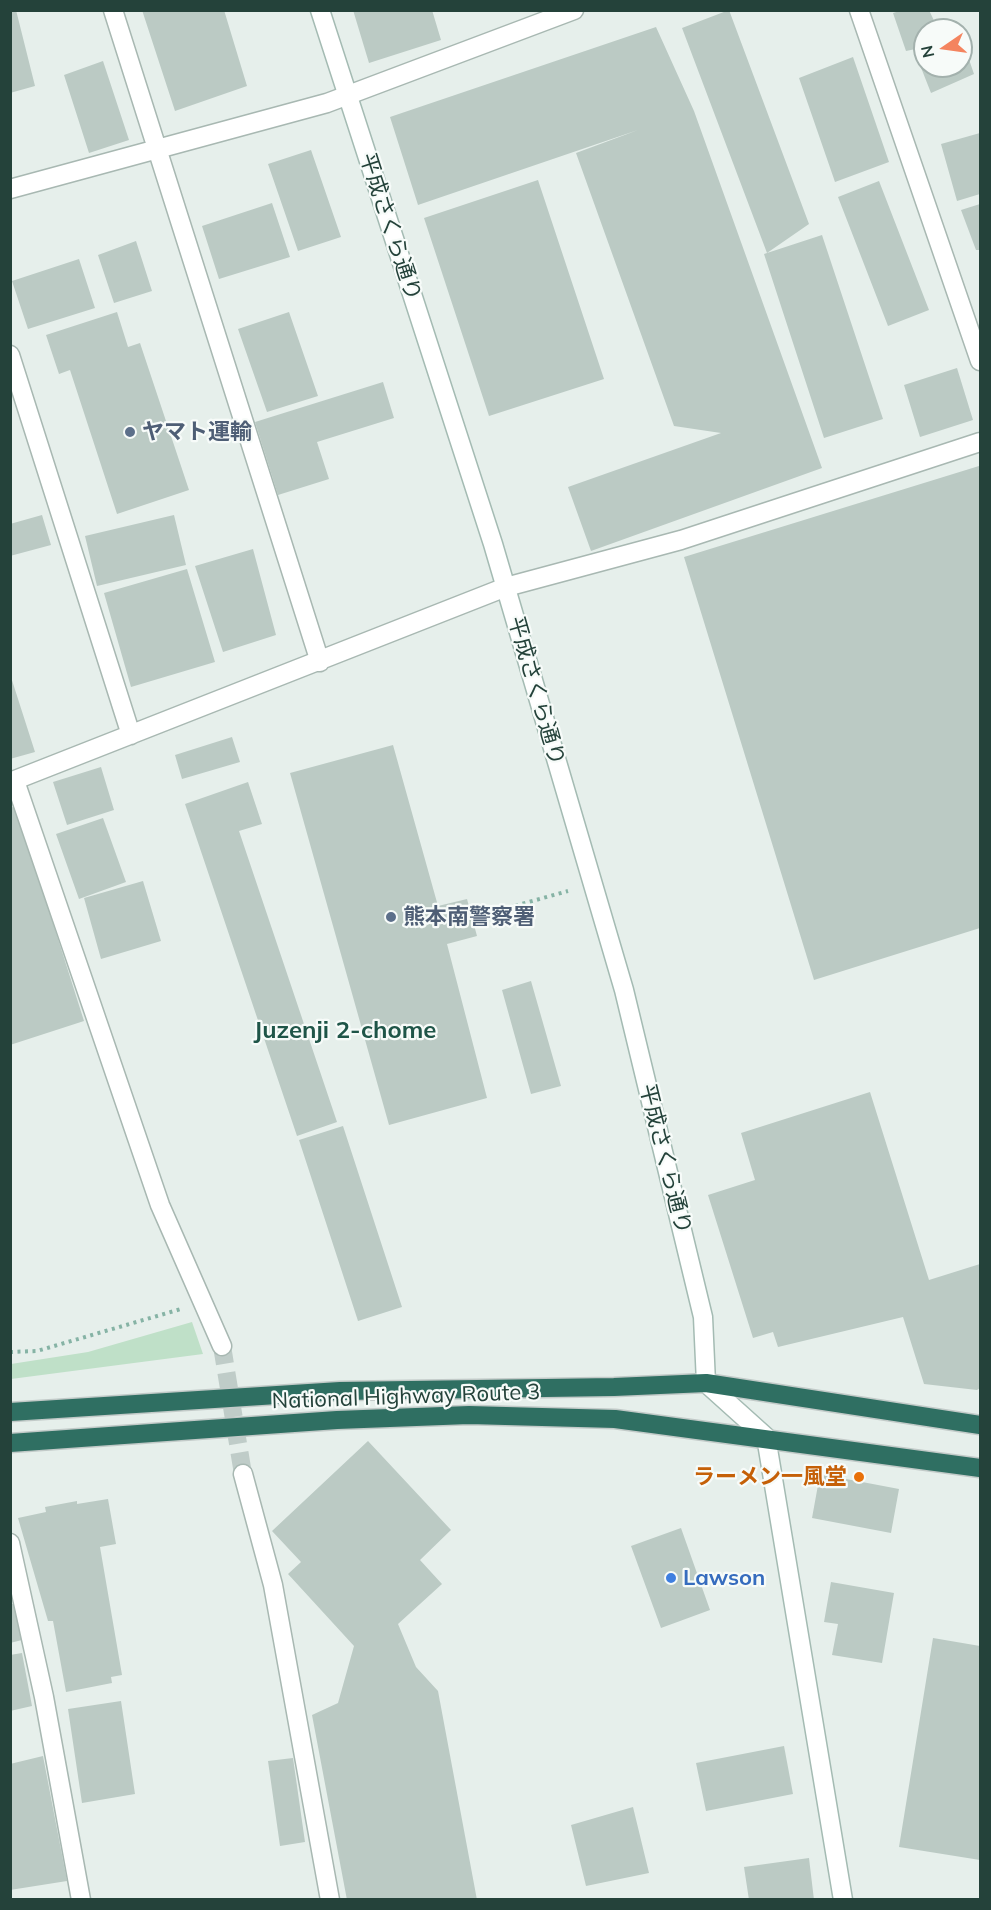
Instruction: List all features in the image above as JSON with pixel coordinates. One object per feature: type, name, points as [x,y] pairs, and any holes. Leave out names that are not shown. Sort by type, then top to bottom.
[{"type":"highway","name":"National Highway Route 3","points":[[10,1412],[340,1391],[614,1387],[706,1383],[981,1425]]},
{"type":"highway","name":"National Highway Route 3","points":[[10,1443],[337,1420],[469,1415],[615,1419],[765,1437],[981,1468]]},
{"type":"street","points":[[113,10],[320,662]]},
{"type":"street","name":"平成さくら通り","points":[[320,10],[506,587],[624,990],[703,1317],[706,1383]]},
{"type":"street","points":[[10,189],[157,151],[347,95],[574,10]]},
{"type":"street","points":[[859,10],[981,362]]},
{"type":"street","points":[[10,355],[131,735]]},
{"type":"street","points":[[222,1346],[160,1205],[13,782],[506,587],[681,540],[981,442]]},
{"type":"street","points":[[706,1383],[765,1437],[843,1899]]},
{"type":"street","points":[[243,1474],[273,1585],[330,1899]]},
{"type":"street","points":[[10,1543],[44,1697],[81,1899]]},
{"type":"path","points":[[472,918],[575,890]]},
{"type":"path","points":[[10,1352],[37,1351],[203,1302]]},
{"type":"green space","points":[[192,1322],[203,1354],[11,1379],[11,1364],[88,1352]]},
{"type":"building","points":[[10,10],[16,10],[35,86],[10,93]]},
{"type":"building","points":[[142,10],[224,10],[247,86],[175,111]]},
{"type":"building","points":[[353,10],[432,10],[441,40],[369,63]]},
{"type":"building","points":[[729,10],[809,224],[767,253],[682,28]]},
{"type":"building","points":[[903,10],[929,10],[933,18],[913,18],[913,50],[906,51],[893,13]]},
{"type":"building","points":[[656,27],[694,111],[822,468],[591,551],[568,487],[721,433],[674,426],[576,153],[638,130],[418,205],[390,117]]},
{"type":"building","points":[[853,57],[889,162],[835,182],[799,78]]},
{"type":"building","points":[[103,61],[129,140],[89,153],[64,75]]},
{"type":"building","points":[[925,78],[965,78],[931,93]]},
{"type":"building","points":[[980,133],[980,194],[957,201],[941,144]]},
{"type":"building","points":[[311,150],[341,237],[298,251],[268,164]]},
{"type":"building","points":[[538,180],[604,379],[489,416],[424,218]]},
{"type":"building","points":[[879,181],[929,310],[888,326],[838,197]]},
{"type":"building","points":[[272,203],[290,257],[219,279],[202,226]]},
{"type":"building","points":[[980,204],[980,250],[976,250],[961,210]]},
{"type":"building","points":[[822,235],[883,419],[824,438],[764,254]]},
{"type":"building","points":[[136,241],[152,291],[114,303],[98,255]]},
{"type":"building","points":[[79,259],[95,308],[28,329],[12,281]]},
{"type":"building","name":"ヤマト運輸","points":[[117,312],[128,347],[140,343],[189,490],[117,514],[70,370],[59,374],[46,335]]},
{"type":"building","points":[[289,312],[318,396],[267,412],[238,329]]},
{"type":"building","points":[[957,368],[973,420],[920,437],[904,385]]},
{"type":"building","points":[[383,382],[394,418],[317,442],[329,479],[278,495],[255,422]]},
{"type":"building","points":[[979,466],[980,928],[814,980],[684,557]]},
{"type":"building","points":[[42,515],[51,545],[10,556],[10,524]]},
{"type":"building","points":[[174,515],[186,565],[97,586],[85,536]]},
{"type":"building","points":[[253,549],[276,635],[223,652],[195,566]]},
{"type":"building","points":[[187,569],[215,662],[131,687],[104,593]]},
{"type":"building","points":[[10,674],[35,752],[10,759]]},
{"type":"building","points":[[232,737],[240,762],[182,779],[175,755]]},
{"type":"building","points":[[393,745],[438,906],[467,899],[477,936],[447,944],[487,1098],[389,1125],[290,773]]},
{"type":"building","points":[[101,767],[114,810],[67,825],[53,782]]},
{"type":"building","points":[[248,782],[262,824],[239,831],[337,1122],[297,1136],[185,804]]},
{"type":"building","points":[[16,806],[84,1021],[10,1045],[10,808]]},
{"type":"building","points":[[103,818],[126,882],[79,899],[56,834]]},
{"type":"building","points":[[143,881],[161,941],[101,959],[84,898]]},
{"type":"building","points":[[531,981],[561,1086],[531,1094],[502,990]]},
{"type":"building","points":[[870,1092],[929,1280],[980,1264],[980,1388],[977,1390],[924,1384],[903,1317],[778,1347],[773,1332],[753,1338],[708,1195],[755,1180],[741,1133]]},
{"type":"building","points":[[343,1126],[402,1307],[358,1321],[299,1140]]},
{"type":"building","points":[[368,1441],[451,1530],[420,1560],[442,1584],[398,1624],[416,1667],[438,1691],[477,1900],[347,1900],[312,1715],[338,1703],[354,1646],[288,1574],[301,1562],[272,1531]]},
{"type":"building","points":[[820,1474],[899,1489],[891,1533],[812,1518]]},
{"type":"building","points":[[108,1499],[116,1544],[100,1547],[122,1675],[111,1677],[112,1683],[66,1692],[53,1621],[48,1621],[18,1518],[46,1512],[45,1507],[77,1501],[77,1504]]},
{"type":"building","name":"Lawson","points":[[681,1528],[710,1610],[661,1628],[631,1546]]},
{"type":"building","points":[[831,1582],[894,1593],[882,1663],[832,1655],[838,1624],[824,1622]]},
{"type":"building","points":[[10,1604],[15,1604],[22,1640],[10,1643]]},
{"type":"building","points":[[933,1638],[980,1646],[980,1860],[899,1847]]},
{"type":"building","points":[[22,1653],[32,1706],[10,1711],[10,1655]]},
{"type":"building","points":[[121,1701],[135,1794],[82,1803],[68,1709]]},
{"type":"building","points":[[784,1746],[793,1794],[706,1811],[696,1763]]},
{"type":"building","points":[[43,1756],[67,1881],[10,1890],[10,1764]]},
{"type":"building","points":[[293,1758],[305,1842],[280,1846],[268,1761]]},
{"type":"building","points":[[633,1807],[649,1873],[586,1886],[571,1825]]},
{"type":"building","points":[[809,1858],[814,1900],[749,1900],[744,1867]]},
{"type":"tunnel","points":[[222,1346],[243,1474]]},
{"type":"place","name":"ヤマト運輸","points":[[130,432]]},
{"type":"place","name":"熊本南警察署","points":[[391,917]]},
{"type":"place","name":"ラーメン一風堂","points":[[859,1477]]},
{"type":"place","name":"Lawson","points":[[671,1578]]},
{"type":"district","name":"Juzenji 2-chome","points":[[345,1031]]}]
